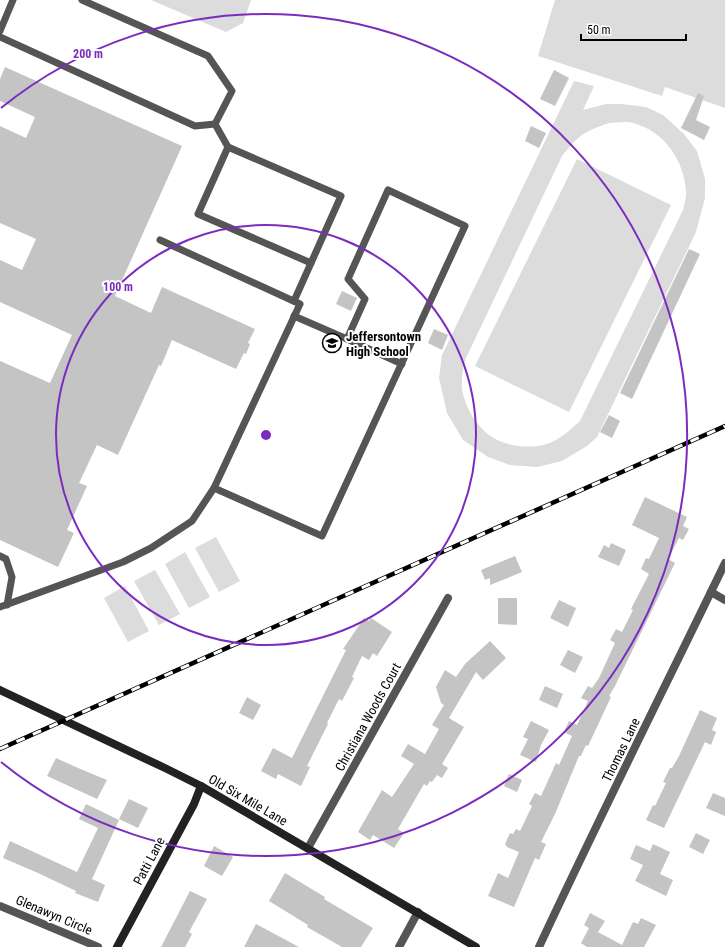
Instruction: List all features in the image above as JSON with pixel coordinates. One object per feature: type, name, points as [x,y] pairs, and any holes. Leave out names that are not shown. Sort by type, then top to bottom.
[{"type":"street","name":"Thomas Lane","points":[[539,947],[725,563]]},
{"type":"street","points":[[711,592],[725,600]]},
{"type":"street","name":"Christiana Woods Court","points":[[308,848],[448,598]]},
{"type":"street","name":"Old Six Mile Lane","points":[[0,690],[200,786],[476,947]]},
{"type":"street","name":"Patti Lane","points":[[117,947],[194,804],[200,786]]},
{"type":"street","name":"Glenawyn Circle","points":[[0,906],[98,947]]},
{"type":"street","points":[[400,947],[418,912]]},
{"type":"lane","points":[[0,31],[13,0]]},
{"type":"lane","points":[[82,0],[208,56],[232,91],[215,124]]},
{"type":"lane","points":[[0,37],[195,126],[215,124]]},
{"type":"lane","points":[[215,124],[228,147],[342,196],[294,301]]},
{"type":"lane","points":[[228,147],[198,214],[311,263]]},
{"type":"lane","points":[[214,488],[322,536],[465,226],[388,190],[348,279],[365,299],[347,339]]},
{"type":"lane","points":[[3,606],[123,562],[151,548],[192,521],[214,488],[300,304],[160,240]]},
{"type":"lane","points":[[294,316],[402,364]]},
{"type":"lane","points":[[0,556],[6,559],[12,577],[3,606]]},
{"type":"shaded area","points":[[151,0],[251,0],[243,23],[226,32]]},
{"type":"shaded area","points":[[555,0],[725,0],[725,108],[665,87],[662,96],[538,56]]},
{"type":"shaded area","points":[[574,81],[594,86],[583,110],[606,104],[646,107],[663,115],[684,134],[697,151],[705,179],[705,198],[696,232],[597,437],[587,446],[562,461],[537,467],[510,465],[488,457],[463,440],[447,413],[439,378],[442,355]],"holes":[[[630,122],[644,127],[663,140],[670,148],[677,158],[684,180],[686,196],[683,210],[580,421],[561,436],[545,445],[527,447],[502,442],[486,433],[476,422],[468,409],[462,388],[463,369],[466,358],[562,156],[582,135],[609,123]]]},
{"type":"shaded area","points":[[577,159],[671,205],[569,412],[475,366]]},
{"type":"shaded area","points":[[216,537],[240,581],[219,592],[195,548]]},
{"type":"shaded area","points":[[185,552],[210,597],[189,608],[165,564]]},
{"type":"shaded area","points":[[155,570],[180,614],[159,625],[134,581]]},
{"type":"shaded area","points":[[125,586],[149,631],[128,642],[104,598]]},
{"type":"building","points":[[5,67],[182,146],[115,296],[151,313],[162,287],[255,329],[248,343],[250,344],[246,354],[244,353],[236,369],[172,340],[118,455],[97,445],[79,483],[87,486],[67,530],[74,533],[58,567],[0,540],[0,361],[50,383],[72,335],[0,302],[0,260],[22,270],[36,239],[0,223],[0,126],[26,138],[35,117],[0,101],[0,79]]},
{"type":"building","points":[[554,70],[569,78],[555,106],[540,99]]},
{"type":"building","points":[[698,93],[704,96],[696,120],[710,127],[704,140],[681,128]]},
{"type":"building","points":[[531,126],[546,133],[539,148],[525,141]]},
{"type":"building","points":[[689,249],[700,254],[632,399],[620,393]]},
{"type":"building","points":[[342,291],[357,298],[351,311],[336,304]]},
{"type":"building","points":[[434,329],[448,335],[442,350],[428,343]]},
{"type":"building","points":[[609,415],[620,421],[612,438],[600,432]]},
{"type":"building","points":[[645,497],[687,517],[683,526],[689,529],[683,540],[679,538],[668,559],[675,563],[609,696],[611,697],[588,746],[586,745],[581,756],[579,756],[555,814],[541,842],[546,844],[539,860],[535,858],[514,907],[488,896],[498,873],[508,878],[519,852],[507,847],[505,844],[510,833],[513,834],[516,829],[520,831],[532,806],[529,804],[535,793],[541,796],[556,763],[559,765],[572,736],[564,732],[569,721],[577,725],[588,701],[581,698],[588,686],[592,688],[599,678],[615,643],[610,640],[616,629],[622,632],[633,610],[631,609],[649,574],[641,569],[646,558],[649,559],[659,538],[632,525]]},
{"type":"building","points":[[611,543],[626,550],[619,566],[598,557],[604,545],[609,548]]},
{"type":"building","points":[[515,556],[522,572],[490,585],[490,578],[485,580],[481,570]]},
{"type":"building","points":[[498,598],[517,598],[517,625],[498,624]]},
{"type":"building","points":[[559,600],[576,608],[568,627],[550,618]]},
{"type":"building","points":[[364,618],[369,621],[371,618],[392,632],[377,656],[373,653],[369,660],[362,656],[352,677],[354,678],[342,701],[339,699],[327,723],[328,724],[307,766],[310,767],[301,786],[278,774],[276,779],[261,771],[273,748],[292,758],[346,650],[343,649]]},
{"type":"building","points":[[490,641],[506,658],[483,680],[476,672],[449,718],[464,727],[442,764],[448,768],[442,778],[437,775],[427,786],[424,784],[398,829],[404,833],[394,848],[373,835],[370,840],[358,832],[382,790],[392,797],[414,764],[401,756],[408,744],[425,754],[439,729],[432,725],[444,705],[441,703],[436,687],[445,670],[456,677],[465,664]]},
{"type":"building","points":[[568,650],[583,657],[575,673],[560,665]]},
{"type":"building","points":[[545,686],[563,694],[557,708],[539,700]]},
{"type":"building","points":[[247,697],[261,705],[253,720],[239,713]]},
{"type":"building","points":[[700,710],[717,718],[712,730],[716,732],[711,745],[705,742],[664,828],[646,820],[653,805],[655,806],[666,783],[663,782],[670,768],[672,768],[679,756]]},
{"type":"building","points":[[531,721],[549,730],[541,745],[536,762],[520,755],[528,739],[523,737]]},
{"type":"building","points":[[56,758],[107,780],[97,799],[47,776]]},
{"type":"building","points":[[509,774],[522,780],[517,792],[504,786]]},
{"type":"building","points":[[713,793],[725,798],[725,816],[706,808]]},
{"type":"building","points":[[129,799],[148,808],[138,828],[119,819]]},
{"type":"building","points":[[86,804],[119,820],[92,879],[105,885],[98,902],[75,893],[76,891],[3,858],[10,841],[77,872],[98,828],[79,819]]},
{"type":"building","points":[[696,833],[710,840],[703,854],[689,847]]},
{"type":"building","points":[[653,844],[670,852],[660,874],[673,880],[666,896],[635,881],[643,865],[630,859],[636,845],[650,851]]},
{"type":"building","points":[[214,846],[233,857],[222,876],[204,866]]},
{"type":"building","points":[[285,873],[325,897],[324,899],[373,928],[361,947],[342,947],[307,927],[308,925],[269,901]]},
{"type":"building","points":[[190,891],[207,899],[189,932],[192,934],[185,947],[161,947]]},
{"type":"building","points":[[590,913],[605,921],[598,932],[622,945],[633,922],[638,924],[641,918],[656,925],[644,947],[587,947],[581,943],[589,928],[584,925]]},
{"type":"building","points":[[256,924],[299,947],[244,947]]},
{"type":"railway","points":[[0,749],[725,426]]},
{"type":"place","name":"Jeffersontown High School","points":[[332,343]]}]
